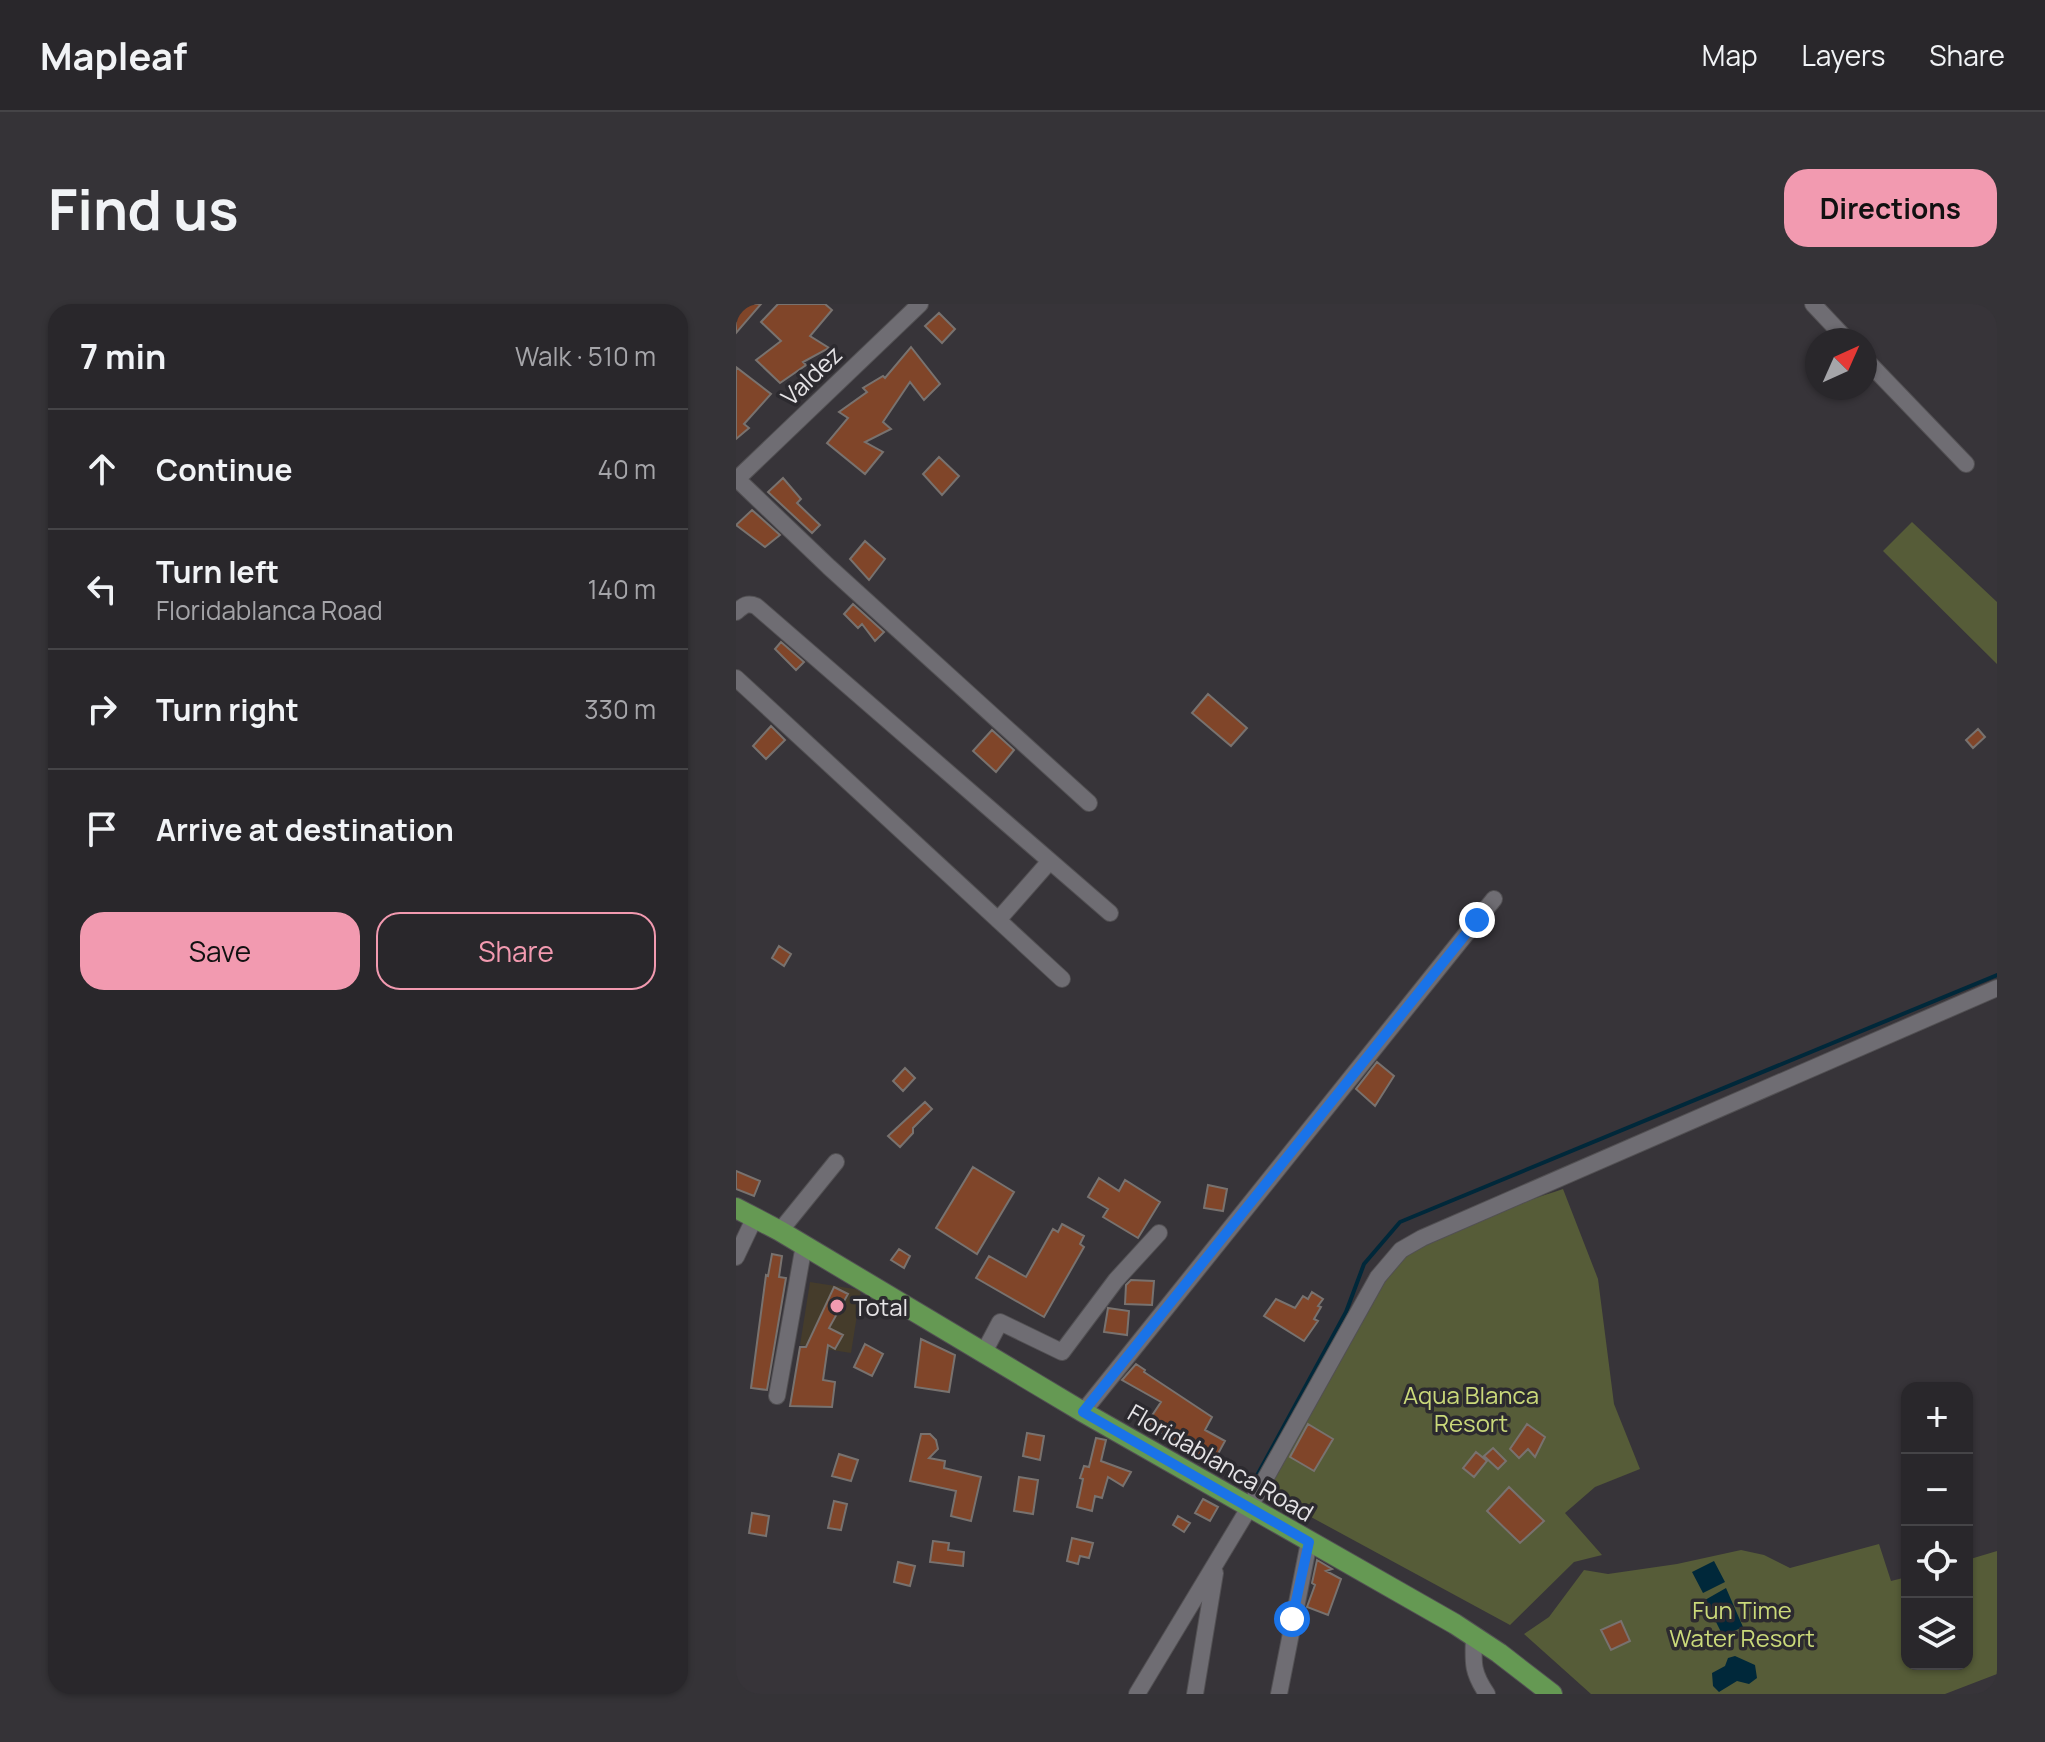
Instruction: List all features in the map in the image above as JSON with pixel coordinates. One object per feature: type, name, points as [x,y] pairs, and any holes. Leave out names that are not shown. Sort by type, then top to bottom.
[{"type":"main road","name":"Floridablanca Road","points":[[736,1208],[1474,1637],[1552,1694]]},
{"type":"street","name":"Valdez","points":[[737,480],[920,304]]},
{"type":"street","points":[[1813,304],[1836,328]]},
{"type":"street","points":[[1877,371],[1966,464]]},
{"type":"street","points":[[737,480],[1089,803]]},
{"type":"street","points":[[736,612],[750,604],[756,606],[1110,913]]},
{"type":"street","points":[[736,678],[1062,979]]},
{"type":"street","points":[[998,920],[1050,861]]},
{"type":"street","points":[[1083,1412],[1494,899]]},
{"type":"street","points":[[1137,1694],[1249,1508],[1378,1277],[1401,1250],[1997,988]]},
{"type":"street","points":[[780,1231],[836,1162]]},
{"type":"street","points":[[736,1257],[755,1217]]},
{"type":"street","points":[[983,1354],[1000,1322],[1062,1352],[1116,1280],[1159,1233]]},
{"type":"street","points":[[777,1396],[804,1245]]},
{"type":"street","points":[[1279,1694],[1309,1542]]},
{"type":"street","points":[[1195,1694],[1217,1562]]},
{"type":"street","points":[[1474,1637],[1473,1668],[1487,1694]]},
{"type":"shaded area","points":[[810,1282],[861,1290],[851,1353],[800,1345]]},
{"type":"green space","points":[[1912,522],[1997,602],[1997,664],[1883,551]]},
{"type":"green space","name":"Aqua Blanca Resort","points":[[1563,1189],[1598,1279],[1614,1404],[1640,1469],[1595,1487],[1565,1513],[1602,1555],[1574,1562],[1510,1625],[1263,1491],[1381,1287],[1400,1263],[1433,1238],[1454,1228]]},
{"type":"green space","name":"Fun Time Water Resort","points":[[1879,1544],[1891,1581],[1901,1578],[1901,1670],[1973,1670],[1973,1558],[1997,1551],[1997,1674],[1945,1694],[1591,1694],[1524,1634],[1549,1617],[1584,1570],[1608,1574],[1677,1564],[1741,1550],[1764,1555],[1790,1568]]},
{"type":"water","points":[[1714,1561],[1725,1582],[1703,1593],[1692,1572]]},
{"type":"water","points":[[1726,1588],[1743,1627],[1723,1636],[1705,1600]]},
{"type":"water","points":[[1735,1656],[1755,1665],[1757,1678],[1749,1684],[1737,1681],[1719,1692],[1713,1686],[1712,1673],[1725,1666],[1728,1658]]},
{"type":"building","points":[[736,304],[761,304],[736,333]]},
{"type":"building","points":[[778,304],[825,304],[832,310],[810,336],[829,348],[803,362],[806,365],[780,383],[756,360],[781,341],[761,322]]},
{"type":"building","points":[[939,313],[955,329],[942,343],[925,326]]},
{"type":"building","points":[[911,347],[940,384],[924,400],[910,382],[883,422],[891,429],[865,442],[883,452],[865,474],[827,443],[848,418],[839,412],[867,392],[863,388],[883,376],[885,378]]},
{"type":"building","points":[[736,367],[771,394],[744,424],[749,428],[736,439]]},
{"type":"building","points":[[939,457],[959,476],[942,495],[923,474]]},
{"type":"building","points":[[783,478],[801,499],[797,503],[820,525],[812,533],[768,492]]},
{"type":"building","points":[[752,510],[780,535],[765,547],[736,525]]},
{"type":"building","points":[[865,541],[885,559],[869,580],[850,559]]},
{"type":"building","points":[[853,604],[884,632],[875,641],[862,624],[858,628],[844,614]]},
{"type":"building","points":[[781,642],[804,662],[796,670],[775,649]]},
{"type":"building","points":[[1208,694],[1247,728],[1231,746],[1192,713]]},
{"type":"building","points":[[771,726],[785,740],[766,759],[753,746]]},
{"type":"building","points":[[1978,729],[1985,737],[1973,748],[1966,740]]},
{"type":"building","points":[[992,730],[1014,750],[996,772],[973,751]]},
{"type":"building","points":[[779,946],[791,954],[784,966],[772,958]]},
{"type":"building","points":[[1377,1062],[1394,1076],[1375,1106],[1356,1089]]},
{"type":"building","points":[[905,1068],[915,1078],[903,1091],[893,1081]]},
{"type":"building","points":[[925,1102],[932,1109],[900,1147],[888,1136]]},
{"type":"building","points":[[973,1167],[1014,1192],[977,1254],[936,1228]]},
{"type":"building","points":[[736,1171],[760,1181],[754,1196],[736,1189]]},
{"type":"building","points":[[1099,1178],[1119,1191],[1125,1180],[1160,1202],[1138,1238],[1103,1217],[1108,1209],[1088,1197]]},
{"type":"building","points":[[1208,1185],[1227,1189],[1223,1211],[1204,1208]]},
{"type":"building","points":[[1062,1224],[1084,1236],[1080,1244],[1084,1247],[1044,1317],[976,1278],[989,1256],[1026,1277],[1053,1229],[1058,1232]]},
{"type":"building","points":[[899,1249],[910,1256],[904,1268],[891,1260]]},
{"type":"building","points":[[772,1254],[782,1256],[779,1277],[786,1278],[767,1390],[751,1388],[766,1275]]},
{"type":"building","points":[[1131,1280],[1154,1281],[1152,1305],[1125,1304],[1126,1285]]},
{"type":"building","points":[[834,1287],[848,1294],[829,1328],[843,1335],[835,1349],[828,1345],[823,1380],[835,1382],[832,1407],[790,1406],[800,1347],[806,1347]]},
{"type":"building","points":[[1312,1292],[1323,1299],[1314,1319],[1318,1321],[1304,1341],[1264,1316],[1276,1299],[1295,1308],[1303,1296],[1308,1299]]},
{"type":"building","points":[[1108,1308],[1129,1311],[1127,1335],[1104,1332]]},
{"type":"building","points":[[921,1339],[955,1355],[949,1392],[915,1387]]},
{"type":"building","points":[[865,1344],[883,1354],[872,1376],[854,1367]]},
{"type":"building","points":[[1136,1364],[1212,1417],[1205,1430],[1225,1441],[1213,1463],[1185,1449],[1147,1423],[1161,1402],[1122,1380]]},
{"type":"building","points":[[1308,1424],[1333,1439],[1314,1471],[1290,1457]]},
{"type":"building","points":[[1527,1424],[1545,1437],[1535,1457],[1528,1449],[1519,1458],[1510,1449]]},
{"type":"building","points":[[1027,1433],[1044,1436],[1040,1460],[1023,1456]]},
{"type":"building","points":[[921,1434],[930,1434],[936,1440],[938,1449],[929,1458],[945,1461],[944,1468],[981,1477],[971,1521],[951,1516],[956,1491],[910,1481]]},
{"type":"building","points":[[1096,1438],[1106,1440],[1101,1461],[1131,1472],[1123,1486],[1108,1477],[1102,1498],[1095,1496],[1092,1511],[1077,1507],[1083,1479],[1080,1478],[1084,1466],[1089,1467]]},
{"type":"building","points":[[1493,1448],[1506,1461],[1498,1469],[1484,1456]]},
{"type":"building","points":[[1476,1452],[1487,1461],[1474,1477],[1463,1468]]},
{"type":"building","points":[[839,1454],[858,1460],[851,1481],[832,1476]]},
{"type":"building","points":[[1019,1477],[1038,1480],[1033,1514],[1014,1511]]},
{"type":"building","points":[[1509,1487],[1544,1521],[1520,1543],[1487,1511]]},
{"type":"building","points":[[1203,1499],[1218,1507],[1210,1521],[1195,1513]]},
{"type":"building","points":[[834,1501],[847,1504],[841,1530],[828,1528]]},
{"type":"building","points":[[752,1513],[769,1516],[766,1536],[749,1533]]},
{"type":"building","points":[[1178,1516],[1190,1523],[1184,1532],[1173,1525]]},
{"type":"building","points":[[1072,1538],[1093,1543],[1089,1558],[1080,1556],[1078,1564],[1067,1561]]},
{"type":"building","points":[[933,1541],[949,1543],[948,1550],[964,1552],[963,1566],[930,1562]]},
{"type":"building","points":[[1317,1560],[1332,1569],[1326,1571],[1341,1579],[1328,1615],[1307,1607],[1315,1585],[1312,1583]]},
{"type":"building","points":[[898,1562],[915,1566],[910,1586],[894,1582]]},
{"type":"building","points":[[1621,1621],[1630,1641],[1611,1650],[1601,1630]]},
{"type":"waterway","points":[[1254,1481],[1346,1312],[1364,1264],[1400,1222],[1997,975]]},
{"type":"place","name":"Total","points":[[837,1306]]},
{"type":"route","points":[[1292,1619],[1309,1542],[1083,1412],[1477,920]]}]
